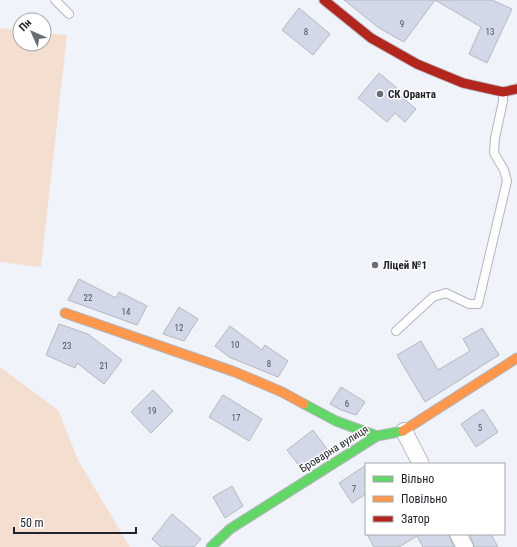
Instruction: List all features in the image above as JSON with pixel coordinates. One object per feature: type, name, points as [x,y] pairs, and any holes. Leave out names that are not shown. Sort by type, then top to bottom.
[{"type":"street","points":[[324,0],[371,38],[417,64],[463,83],[503,92],[517,89]]},
{"type":"street","points":[[65,313],[235,372],[282,392],[336,421],[377,436]]},
{"type":"street","name":"Броварна вулиця","points":[[211,547],[230,530],[377,436],[404,431],[517,358]]},
{"type":"street","points":[[404,431],[420,463]]},
{"type":"street","points":[[459,535],[465,547]]},
{"type":"lane","points":[[56,0],[69,14]]},
{"type":"lane","points":[[396,331],[433,297],[446,293],[469,304],[478,304],[507,181],[504,170],[494,153],[495,138],[503,101],[503,92]]},
{"type":"shaded area","points":[[0,28],[12,29],[12,52],[52,52],[52,34],[67,35],[41,267],[0,262]]},
{"type":"shaded area","points":[[0,367],[58,410],[79,462],[130,547],[0,547]]},
{"type":"building","points":[[344,0],[435,0],[404,42],[379,28]]},
{"type":"building","points":[[435,0],[492,0],[512,9],[487,63],[469,54],[481,27]]},
{"type":"building","points":[[299,8],[330,34],[313,55],[282,30]]},
{"type":"building","name":"СК Оранта","points":[[379,73],[397,88],[395,91],[416,109],[405,122],[395,113],[387,122],[358,98]]},
{"type":"building","points":[[79,279],[116,298],[119,292],[147,306],[137,325],[68,300]]},
{"type":"building","points":[[179,307],[198,319],[184,341],[163,334]]},
{"type":"building","points":[[59,324],[88,334],[122,360],[104,384],[77,363],[75,368],[46,355]]},
{"type":"building","points":[[230,326],[262,350],[265,345],[288,361],[278,377],[229,357],[215,346]]},
{"type":"building","points":[[482,328],[499,355],[425,402],[397,355],[421,341],[438,370],[470,351],[463,339]]},
{"type":"building","points":[[341,387],[365,402],[356,415],[341,410],[330,404]]},
{"type":"building","points":[[153,390],[173,411],[151,433],[131,412]]},
{"type":"building","points":[[223,395],[262,419],[249,441],[209,417]]},
{"type":"building","points":[[483,409],[498,432],[476,447],[461,424]]},
{"type":"building","points":[[313,430],[327,449],[301,468],[287,450]]},
{"type":"building","points":[[365,466],[365,495],[352,503],[339,483]]},
{"type":"building","points":[[232,486],[243,506],[225,518],[213,497]]},
{"type":"building","points":[[172,514],[201,539],[194,547],[161,547],[152,539]]},
{"type":"building","points":[[368,535],[449,535],[454,547],[423,547],[417,536],[399,547],[374,547]]},
{"type":"building","points":[[470,535],[492,535],[498,547],[474,547]]},
{"type":"traffic: fast","points":[[304,404],[336,421],[377,436]]},
{"type":"traffic: fast","points":[[211,547],[230,529],[377,436],[403,431]]},
{"type":"traffic: slow","points":[[65,313],[235,372],[282,392],[304,404]]},
{"type":"traffic: slow","points":[[403,431],[517,358]]},
{"type":"traffic: jam","points":[[324,0],[371,38],[417,64],[463,83],[503,92],[517,89]]},
{"type":"place","name":"СК Оранта","points":[[380,94]]},
{"type":"place","name":"Ліцей №1","points":[[375,265]]}]
